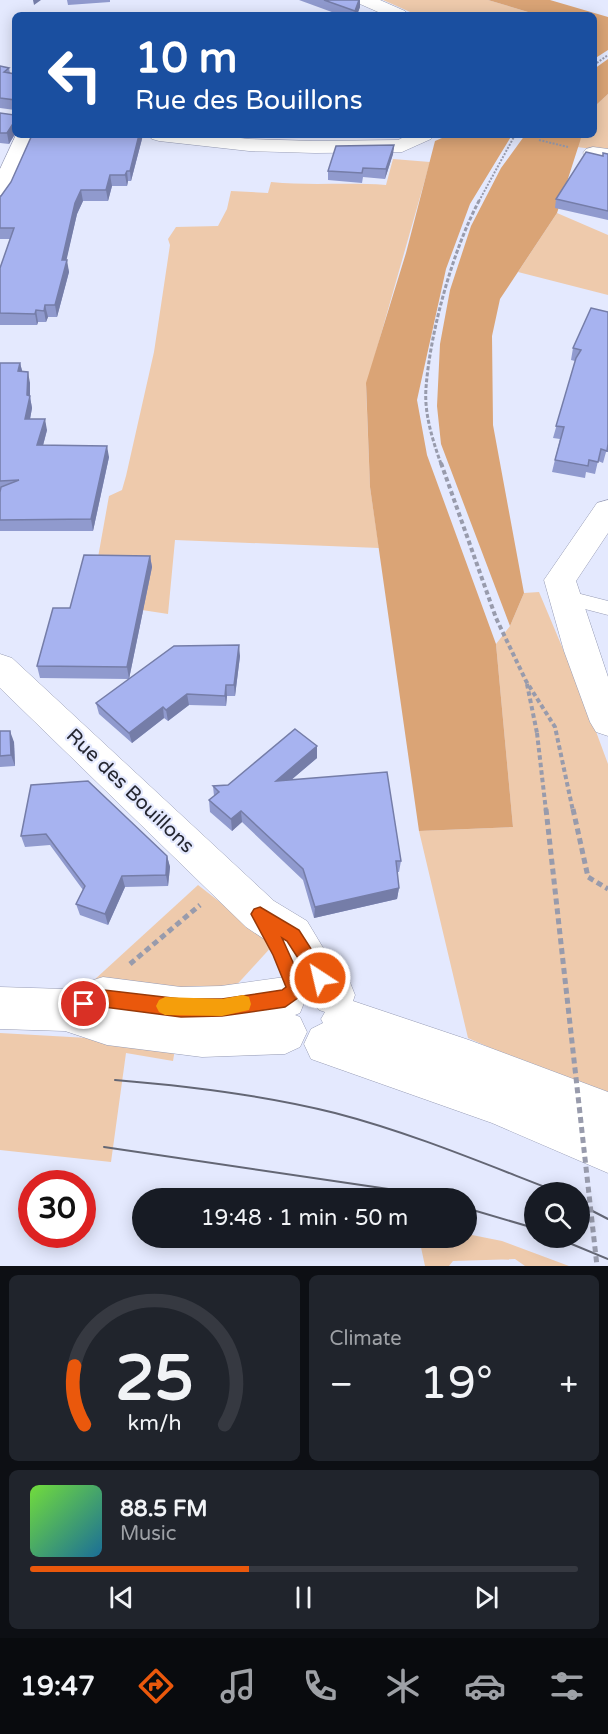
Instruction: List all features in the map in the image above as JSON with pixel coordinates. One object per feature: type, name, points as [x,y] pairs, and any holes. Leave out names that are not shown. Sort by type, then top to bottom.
[{"type":"street","points":[[366,0],[392,12]]},
{"type":"street","points":[[0,192],[25,138]]},
{"type":"street","points":[[186,138],[249,145],[315,147],[402,146],[418,138]]},
{"type":"street","points":[[608,510],[560,580],[581,651],[608,722]]},
{"type":"street","name":"Rue des Bouillons","points":[[0,668],[260,914],[293,935],[307,960],[311,1013]]},
{"type":"street","points":[[0,1008],[65,1010],[104,998],[181,1008],[222,1007],[311,1013],[469,1062],[608,1115]]},
{"type":"street","points":[[311,1013],[496,1102],[608,1150]]},
{"type":"lane","points":[[565,597],[608,608]]},
{"type":"path","points":[[513,138],[470,217],[439,310],[426,390],[431,435],[496,618],[526,681],[555,727],[588,877],[608,889]]},
{"type":"path","points":[[526,681],[537,733],[597,1266]]},
{"type":"path","points":[[120,972],[226,883]]},
{"type":"shaded area","points":[[383,0],[488,0],[528,12],[410,12]]},
{"type":"shaded area","points":[[488,0],[550,0],[591,12],[528,12]]},
{"type":"shaded area","points":[[597,14],[608,17],[608,50],[597,57]]},
{"type":"shaded area","points":[[608,59],[608,94],[597,104],[597,67]]},
{"type":"shaded area","points":[[608,94],[608,151],[577,147],[581,138],[597,138],[597,104]]},
{"type":"shaded area","points":[[442,138],[510,138],[470,204],[446,269],[417,400],[427,455],[496,644],[513,827],[419,831],[370,487],[366,383],[406,253],[435,141]]},
{"type":"shaded area","points":[[523,138],[581,138],[557,213],[500,299],[492,336],[493,425],[524,593],[510,626],[441,444],[437,406],[440,344],[450,290],[471,226],[501,168]]},
{"type":"shaded area","points":[[393,159],[430,162],[366,387],[370,487],[379,548],[175,540],[168,614],[90,602],[109,496],[122,490],[126,476],[154,352],[170,245],[168,239],[176,227],[218,226],[227,209],[231,191],[268,193],[271,182],[386,185]]},
{"type":"shaded area","points":[[557,213],[608,235],[608,295],[518,272]]},
{"type":"shaded area","points":[[539,592],[584,699],[608,764],[608,1100],[468,1038],[419,831],[513,827],[496,644],[510,626],[524,593]]},
{"type":"shaded area","points":[[198,885],[274,944],[232,990],[198,1004],[93,981]]},
{"type":"shaded area","points":[[0,1033],[176,1043],[173,1061],[126,1053],[111,1162],[0,1150]]},
{"type":"shaded area","points":[[477,1236],[502,1241],[569,1266],[525,1266],[515,1259],[453,1261],[449,1266],[425,1266],[421,1248],[477,1248]]},
{"type":"building","points":[[324,0],[359,0],[355,11]]},
{"type":"building","points":[[0,66],[9,68],[4,72],[12,73],[12,100],[0,98]]},
{"type":"building","points":[[0,113],[12,115],[12,125],[7,133],[0,133]]},
{"type":"building","points":[[31,138],[138,138],[130,171],[127,171],[125,175],[110,175],[106,190],[81,190],[75,203],[62,260],[67,260],[55,305],[45,305],[44,311],[36,310],[35,314],[0,313],[0,268],[14,228],[0,228],[0,196],[11,182]]},
{"type":"building","points":[[394,145],[386,169],[363,168],[362,173],[328,171],[336,146]]},
{"type":"building","points":[[586,152],[603,156],[603,153],[608,154],[608,211],[556,199]]},
{"type":"building","points":[[591,308],[608,312],[608,444],[607,451],[601,449],[598,462],[589,460],[588,466],[555,460],[564,427],[556,426],[576,358],[581,350],[573,348]]},
{"type":"building","points":[[0,363],[20,363],[18,371],[28,372],[27,395],[30,396],[25,419],[45,419],[37,445],[107,446],[91,519],[0,520],[1,487],[19,480],[0,481]]},
{"type":"building","points":[[84,555],[150,556],[127,667],[37,666],[53,608],[70,608]]},
{"type":"building","points":[[239,645],[234,685],[226,685],[225,696],[187,694],[166,710],[163,707],[129,733],[96,703],[174,646]]},
{"type":"building","points":[[295,729],[317,746],[276,781],[387,772],[401,861],[396,861],[399,888],[315,907],[303,869],[241,811],[231,819],[209,800],[219,792],[213,786],[228,785]]},
{"type":"building","points":[[0,731],[10,731],[11,755],[0,756]]},
{"type":"building","points":[[88,781],[167,856],[166,875],[122,876],[105,914],[76,904],[85,886],[46,834],[21,836],[31,785]]},
{"type":"tram line","points":[[115,1080],[226,1092],[335,1113],[420,1139],[532,1182]]},
{"type":"tram line","points":[[104,1147],[382,1188]]},
{"type":"tram line","points":[[590,1210],[608,1219]]},
{"type":"tram line","points":[[477,1211],[524,1225]]},
{"type":"tram line","points":[[581,1248],[608,1259]]},
{"type":"slow traffic","points":[[165,1006],[222,1007],[243,1004]]},
{"type":"route","points":[[84,1004],[104,998],[181,1008],[222,1007],[285,998],[296,989],[260,914],[293,935],[320,978]]}]
